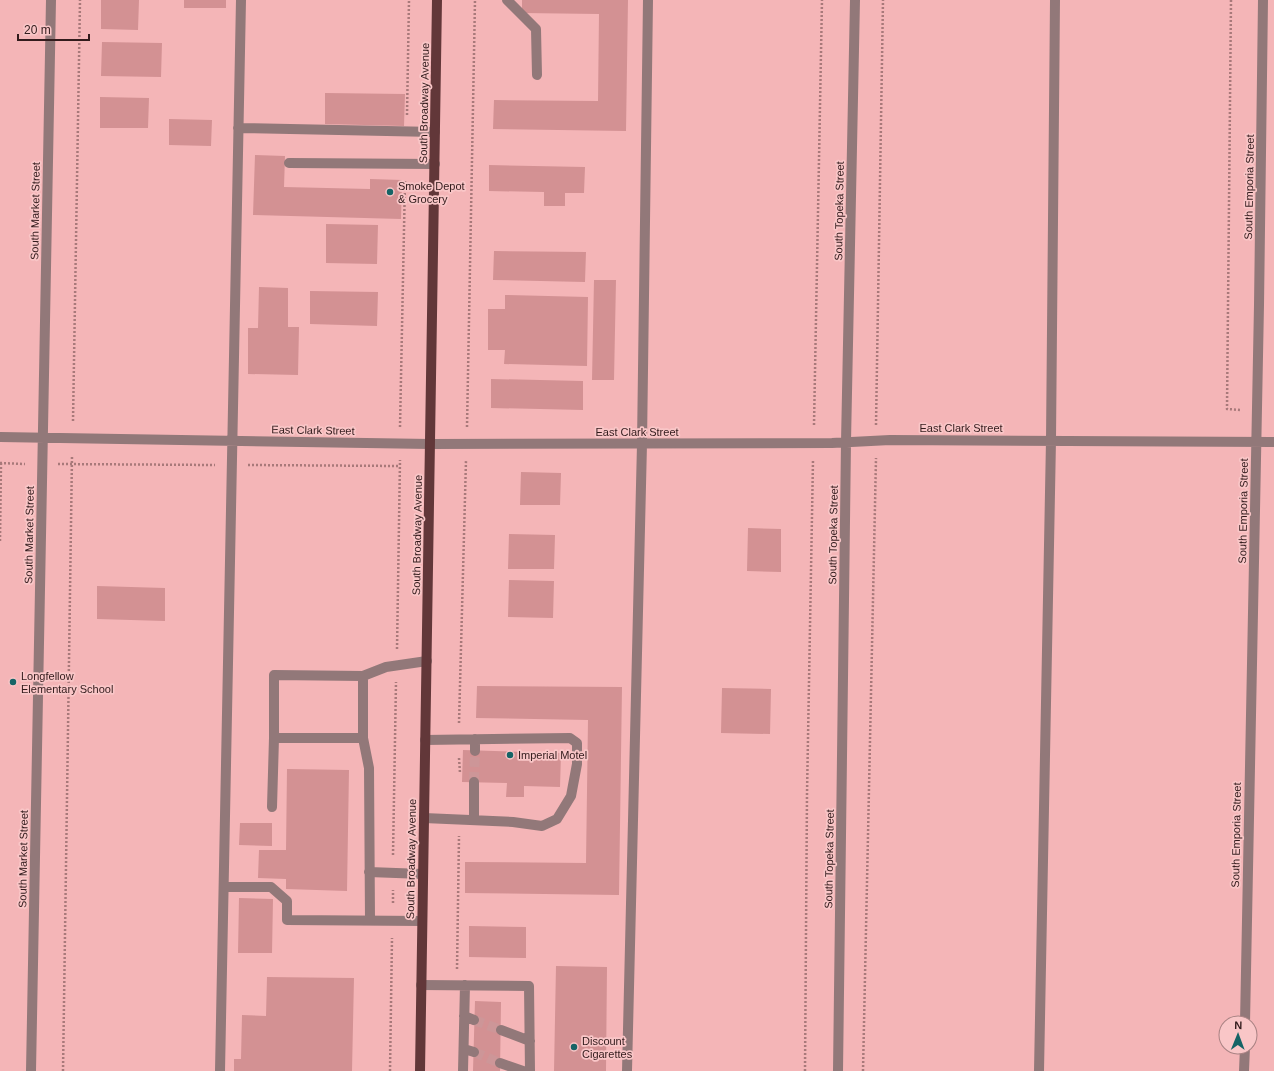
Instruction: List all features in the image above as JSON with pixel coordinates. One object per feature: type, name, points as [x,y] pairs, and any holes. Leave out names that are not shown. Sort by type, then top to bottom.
[{"type":"main road","name":"South Broadway Avenue","points":[[420,1071],[437,0]]},
{"type":"street","name":"South Market Street","points":[[31,1071],[51,0]]},
{"type":"street","points":[[220,1071],[241,0]]},
{"type":"street","points":[[507,0],[536,29],[537,75]]},
{"type":"street","points":[[627,1071],[642,444],[648,0]]},
{"type":"street","name":"South Topeka Street","points":[[838,1071],[846,442],[855,0]]},
{"type":"street","points":[[1039,1071],[1051,440],[1055,0]]},
{"type":"street","name":"South Emporia Street","points":[[1245,1015],[1257,410],[1263,0]]},
{"type":"street","points":[[238,128],[435,132]]},
{"type":"street","points":[[289,163],[435,164]]},
{"type":"street","name":"East Clark Street","points":[[0,437],[400,444],[814,443],[876,441],[1051,440],[1274,442]]},
{"type":"street","points":[[272,807],[274,675],[363,676],[386,667],[427,661]]},
{"type":"street","points":[[363,676],[363,738],[369,768],[370,920]]},
{"type":"street","points":[[274,738],[363,738]]},
{"type":"street","points":[[424,818],[513,822],[542,826],[557,819],[571,796],[577,764],[577,743],[570,738],[425,740]]},
{"type":"street","points":[[475,739],[475,751]]},
{"type":"street","points":[[474,782],[474,820]]},
{"type":"street","points":[[369,872],[423,874]]},
{"type":"street","points":[[224,887],[271,886],[287,901],[287,920],[422,920]]},
{"type":"street","points":[[421,985],[529,986],[530,1071]]},
{"type":"street","points":[[461,985],[464,1016],[464,1071]]},
{"type":"street","points":[[464,1016],[474,1020]]},
{"type":"street","points":[[501,1030],[530,1041]]},
{"type":"street","points":[[464,1049],[474,1052]]},
{"type":"street","points":[[1244,1071],[1245,1055]]},
{"type":"street","points":[[500,1063],[523,1071]]},
{"type":"path","points":[[63,1071],[80,0]]},
{"type":"path","points":[[406,131],[409,0]]},
{"type":"path","points":[[460,778],[459,739],[467,444],[475,0]]},
{"type":"path","points":[[805,1071],[807,786],[822,0]]},
{"type":"path","points":[[863,1071],[876,441],[883,0]]},
{"type":"path","points":[[1231,0],[1227,410],[1257,410]]},
{"type":"path","points":[[390,1071],[406,164]]},
{"type":"path","points":[[0,541],[1,463],[400,466]]},
{"type":"path","points":[[460,820],[461,985]]},
{"type":"building","points":[[101,0],[139,0],[138,30],[101,29]]},
{"type":"building","points":[[184,0],[226,0],[226,8],[184,8]]},
{"type":"building","points":[[522,0],[628,0],[626,131],[493,129],[494,100],[598,101],[599,14],[522,13]]},
{"type":"building","points":[[102,42],[162,43],[161,77],[101,76]]},
{"type":"building","points":[[325,93],[405,94],[404,126],[325,124]]},
{"type":"building","points":[[100,97],[149,98],[148,128],[100,128]]},
{"type":"building","points":[[169,119],[212,120],[211,146],[169,145]]},
{"type":"building","points":[[255,155],[285,156],[284,187],[370,189],[370,179],[402,180],[401,219],[253,215]]},
{"type":"building","points":[[489,165],[585,167],[584,193],[565,193],[565,206],[544,206],[544,192],[489,191]]},
{"type":"building","points":[[326,224],[378,225],[377,264],[326,263]]},
{"type":"building","points":[[494,251],[586,252],[585,282],[493,280]]},
{"type":"building","points":[[594,280],[616,280],[614,380],[592,380]]},
{"type":"building","points":[[259,287],[288,288],[288,327],[299,327],[298,375],[248,374],[248,328],[258,328]]},
{"type":"building","points":[[310,291],[378,292],[377,326],[310,324]]},
{"type":"building","points":[[505,295],[588,297],[587,366],[504,364],[505,350],[488,350],[488,309],[505,309]]},
{"type":"building","points":[[491,379],[583,381],[583,410],[491,408]]},
{"type":"building","points":[[521,472],[561,473],[560,505],[520,505]]},
{"type":"building","points":[[748,528],[781,529],[781,572],[747,571]]},
{"type":"building","points":[[509,534],[555,535],[554,569],[508,569]]},
{"type":"building","points":[[509,580],[554,581],[553,618],[508,617]]},
{"type":"building","points":[[97,586],[165,588],[165,621],[97,619]]},
{"type":"building","points":[[477,686],[622,687],[619,895],[465,893],[465,862],[586,863],[588,720],[476,718]]},
{"type":"building","points":[[722,688],[771,689],[770,734],[721,733]]},
{"type":"building","points":[[463,750],[561,753],[560,787],[524,786],[524,797],[506,797],[507,783],[462,782]]},
{"type":"building","points":[[287,769],[349,770],[347,891],[286,889],[286,879],[258,878],[259,850],[286,850]]},
{"type":"building","points":[[240,823],[272,823],[272,846],[239,845]]},
{"type":"building","points":[[239,898],[273,899],[272,953],[238,953]]},
{"type":"building","points":[[469,926],[526,927],[526,958],[469,957]]},
{"type":"building","points":[[556,966],[607,967],[606,1071],[554,1071]]},
{"type":"building","points":[[267,977],[354,978],[352,1071],[234,1071],[234,1059],[241,1059],[242,1015],[266,1016]]},
{"type":"building","points":[[475,1001],[501,1002],[500,1071],[473,1071]]},
{"type":"tunnel","points":[[474,782],[475,751]]},
{"type":"tunnel","points":[[474,1020],[501,1030]]},
{"type":"tunnel","points":[[474,1052],[500,1063]]},
{"type":"place","name":"Smoke Depot & Grocery","points":[[390,192]]},
{"type":"place","name":"Longfellow Elementary School","points":[[13,682]]},
{"type":"place","name":"Imperial Motel","points":[[510,755]]},
{"type":"place","name":"Discount Cigarettes","points":[[574,1047]]}]
